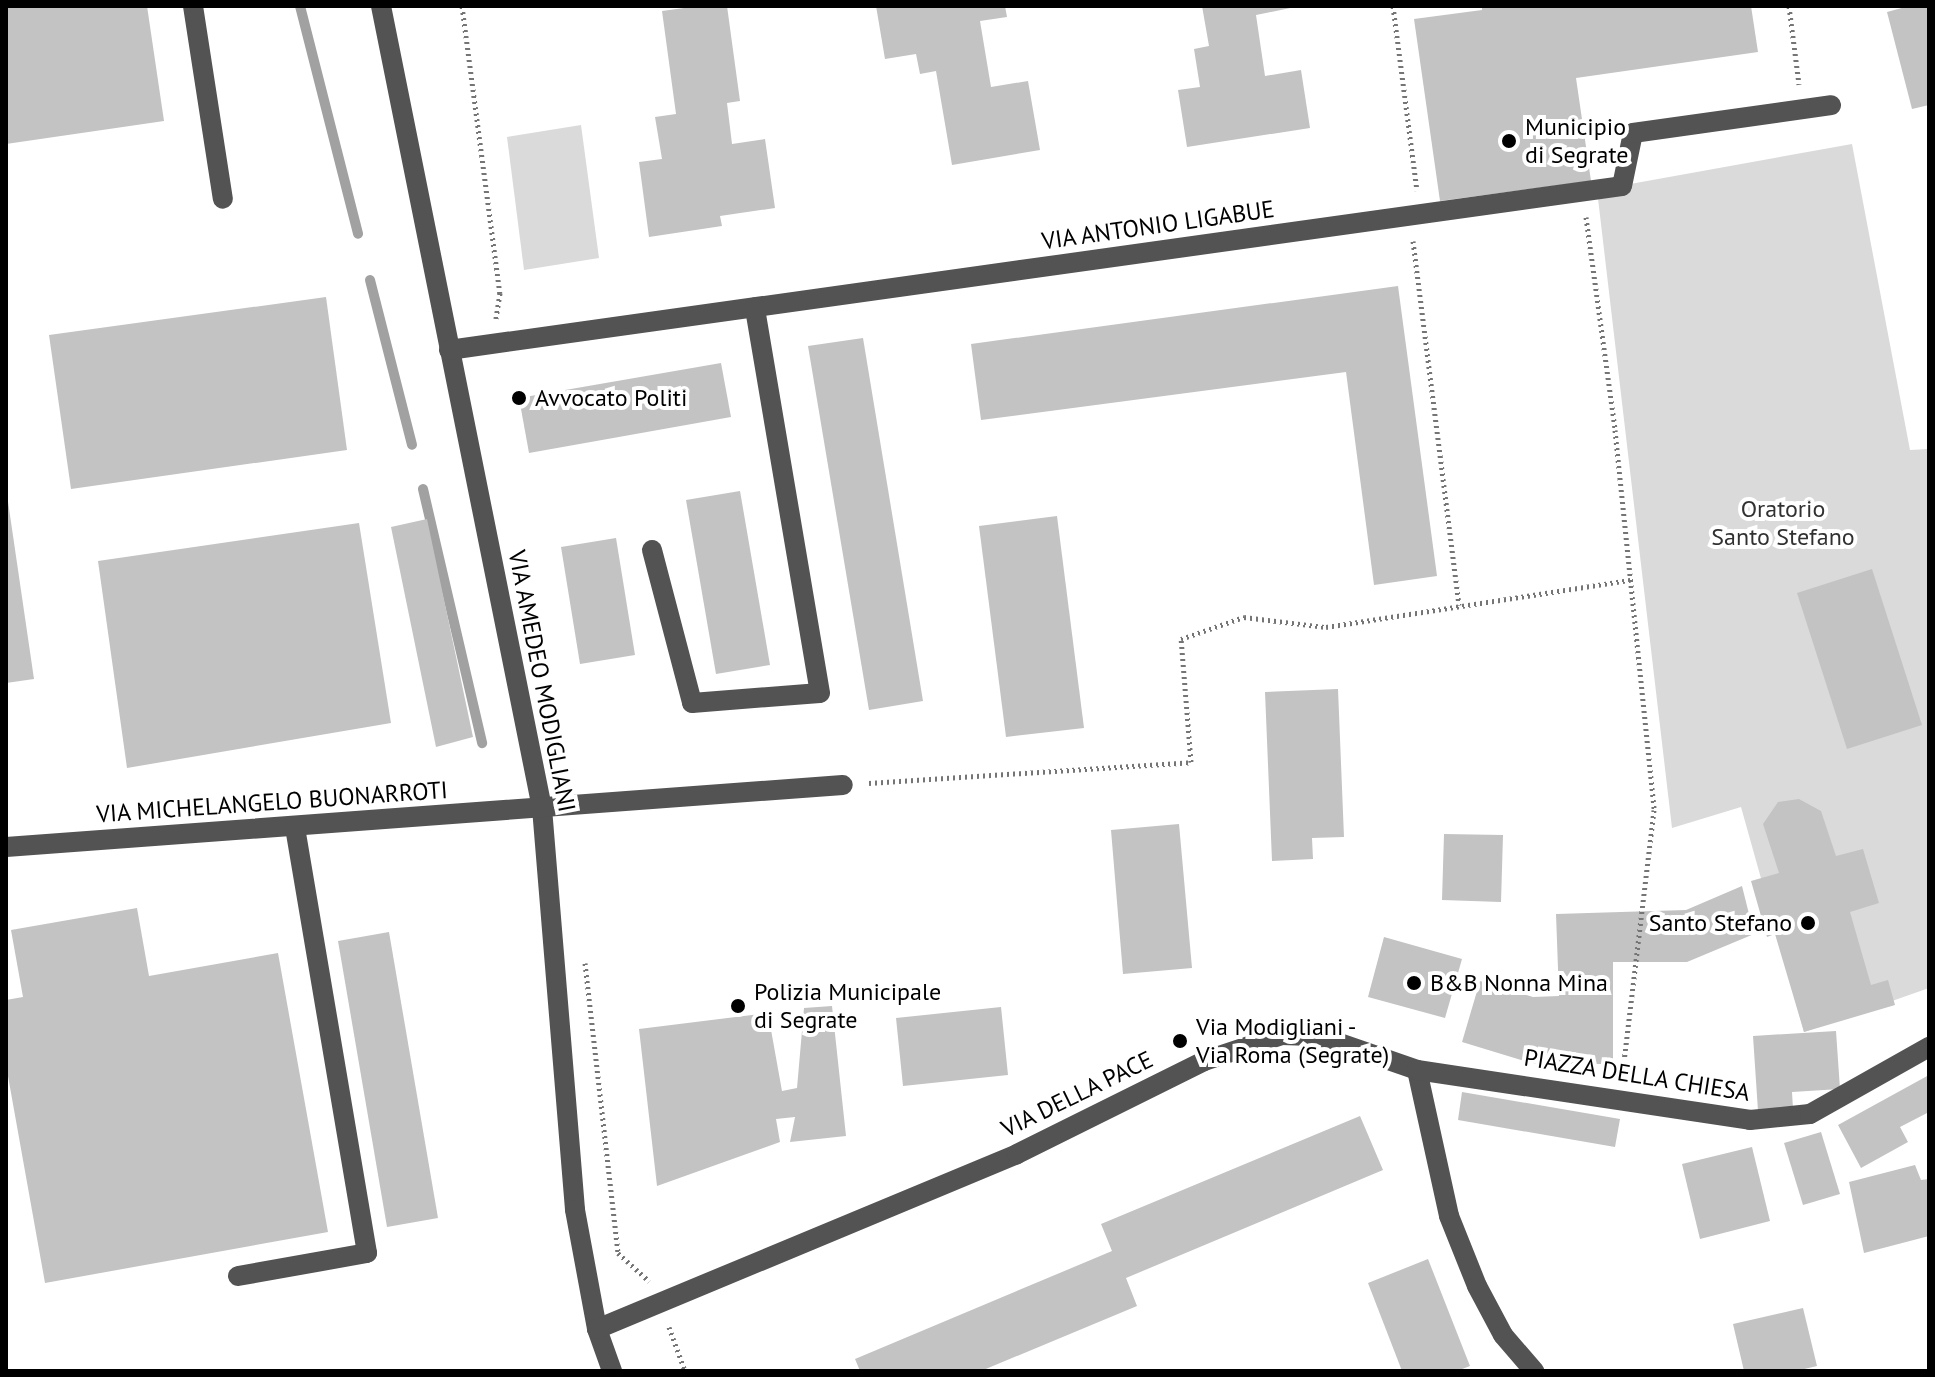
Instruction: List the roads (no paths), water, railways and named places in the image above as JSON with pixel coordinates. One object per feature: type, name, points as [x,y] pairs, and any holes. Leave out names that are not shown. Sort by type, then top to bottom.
[{"type":"street","points":[[193,6],[223,199]]},
{"type":"street","name":"VIA AMEDEO MODIGLIANI","points":[[381,6],[542,808],[575,1210],[597,1329],[612,1371]]},
{"type":"street","name":"VIA ANTONIO LIGABUE","points":[[449,350],[1622,186],[1633,133],[1831,105]]},
{"type":"street","points":[[652,550],[692,703],[820,693],[755,307]]},
{"type":"street","name":"VIA MICHELANGELO BUONARROTI","points":[[6,847],[843,785]]},
{"type":"street","points":[[238,1276],[367,1253],[295,826]]},
{"type":"street","name":"VIA DELLA PACE","points":[[597,1329],[1017,1154],[1176,1074],[1242,1046],[1282,1035],[1319,1036],[1417,1070]]},
{"type":"street","name":"PIAZZA DELLA CHIESA","points":[[1417,1070],[1750,1120],[1791,1118],[1832,1104],[1929,1047]]},
{"type":"street","points":[[1417,1070],[1427,1130],[1455,1230],[1477,1286],[1503,1335],[1534,1371]]},
{"type":"waterway","points":[[300,6],[358,234]]},
{"type":"waterway","points":[[370,280],[412,445]]},
{"type":"waterway","points":[[423,489],[482,743]]},
{"type":"place","name":"Municipio di Segrate","points":[[1509,141]]},
{"type":"place","name":"Avvocato Politi","points":[[519,398]]},
{"type":"place","name":"Santo Stefano","points":[[1808,923]]},
{"type":"place","name":"B&B Nonna Mina","points":[[1414,983]]},
{"type":"place","name":"Polizia Municipale di Segrate","points":[[738,1006]]},
{"type":"place","name":"Via Modigliani - Via Roma (Segrate)","points":[[1180,1041]]},
{"type":"park label","name":"Oratorio Santo Stefano","points":[[1783,523]]}]
